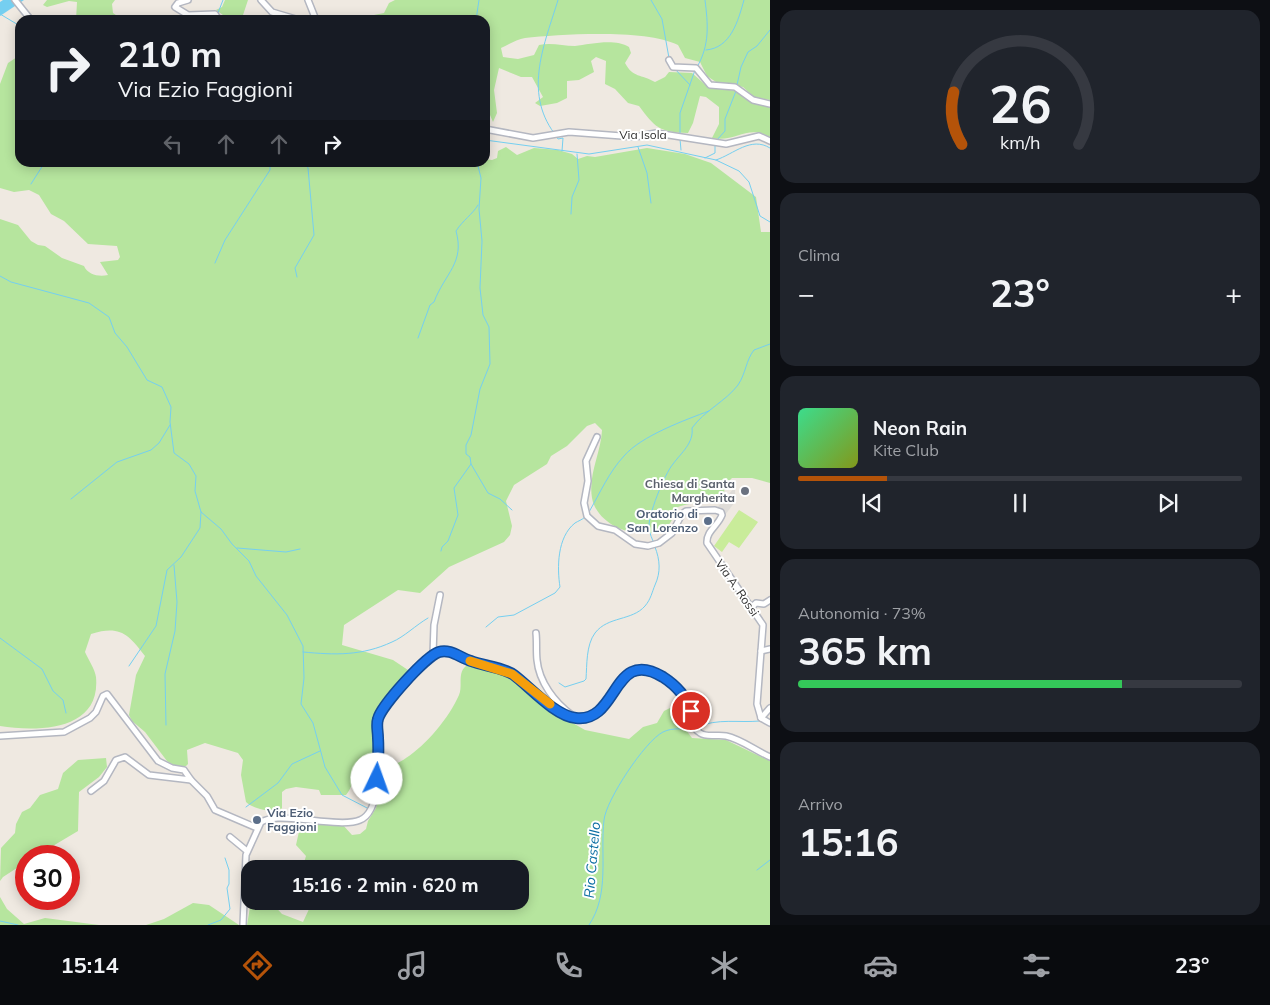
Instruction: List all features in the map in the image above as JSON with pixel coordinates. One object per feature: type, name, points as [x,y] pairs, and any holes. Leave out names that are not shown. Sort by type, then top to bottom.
[{"type":"street","points":[[188,0],[178,3],[175,7],[188,15],[216,15]]},
{"type":"street","points":[[261,0],[272,12],[282,15]]},
{"type":"street","points":[[308,0],[314,15]]},
{"type":"street","points":[[17,2],[27,15]]},
{"type":"street","points":[[669,60],[672,67],[696,68],[710,85],[736,87],[753,100],[770,104]]},
{"type":"street","name":"Via Isola","points":[[490,130],[533,138],[569,132],[635,137],[656,133],[726,144],[759,136],[770,141]]},
{"type":"street","name":"Via A. Rossi","points":[[597,437],[586,461],[588,481],[584,503],[587,516],[598,526],[615,530],[635,544],[648,546],[659,543],[672,534],[686,511],[715,510],[721,512],[722,515],[718,524],[710,531],[707,538],[710,549],[763,625],[757,704],[761,718]]},
{"type":"street","points":[[243,925],[247,851],[257,828],[262,822],[270,819],[351,822],[361,820],[371,811],[376,792],[377,723],[380,713],[433,654],[434,625],[440,595]]},
{"type":"street","points":[[751,608],[756,603],[764,604],[770,600]]},
{"type":"street","points":[[536,633],[537,660],[540,673],[549,692],[577,718]]},
{"type":"street","points":[[761,651],[770,649]]},
{"type":"street","points":[[433,654],[449,652],[472,662],[512,674],[565,714],[577,718],[597,714],[626,675],[639,670],[657,674],[687,697],[695,728],[704,735],[734,738],[770,757]]},
{"type":"street","points":[[0,736],[64,732],[90,718],[96,712],[103,696],[107,694],[158,761],[172,768],[184,770],[207,796],[215,810],[257,828]]},
{"type":"street","points":[[770,708],[761,718],[770,724]]},
{"type":"street","points":[[92,791],[104,781],[116,760],[123,757],[149,775],[191,780]]},
{"type":"street","points":[[230,837],[247,851]]},
{"type":"green space","points":[[47,0],[115,0],[112,4],[113,13],[116,15],[76,15],[77,2],[69,1],[47,7],[43,5]]},
{"type":"green space","points":[[225,0],[248,0],[243,15],[223,15],[216,10],[222,7]]},
{"type":"green space","points":[[395,0],[770,0],[770,100],[754,97],[743,87],[716,82],[707,76],[700,62],[685,58],[678,45],[664,40],[625,35],[560,35],[522,39],[501,48],[503,57],[518,59],[534,55],[539,45],[544,44],[575,46],[610,42],[623,44],[629,47],[631,53],[625,63],[631,71],[638,75],[655,82],[665,77],[669,72],[692,73],[709,88],[739,91],[751,102],[770,107],[770,137],[755,132],[728,138],[712,138],[719,124],[719,107],[706,97],[700,96],[693,123],[688,133],[664,130],[654,124],[639,106],[628,103],[615,89],[605,84],[606,61],[596,57],[591,61],[594,72],[579,80],[567,81],[567,98],[557,103],[540,106],[535,103],[543,97],[532,77],[521,77],[499,68],[494,90],[497,113],[493,122],[490,115],[490,15],[374,15],[384,13],[389,3]]},
{"type":"green space","points":[[15,58],[15,167],[490,167],[490,160],[497,158],[498,151],[506,147],[517,155],[534,148],[558,150],[572,154],[578,159],[587,156],[595,157],[647,148],[685,154],[711,163],[756,197],[761,232],[770,232],[770,483],[752,478],[732,478],[725,485],[724,493],[719,497],[678,507],[664,529],[654,533],[643,534],[620,529],[610,524],[602,516],[592,498],[593,472],[602,430],[595,423],[587,426],[567,446],[551,456],[547,464],[514,485],[506,501],[512,526],[510,535],[504,542],[449,567],[420,593],[398,590],[344,625],[342,645],[393,660],[411,672],[374,716],[373,769],[365,769],[357,773],[346,795],[321,795],[319,790],[296,787],[282,792],[282,808],[278,812],[266,810],[246,802],[241,775],[243,760],[238,753],[205,743],[187,750],[188,764],[186,766],[175,766],[167,761],[145,732],[132,721],[129,715],[136,675],[145,656],[128,637],[116,631],[101,631],[91,634],[85,652],[96,677],[95,695],[88,708],[78,718],[64,724],[48,727],[15,728],[0,726],[0,219],[18,225],[31,241],[45,246],[62,258],[84,266],[94,275],[108,275],[100,262],[118,260],[120,257],[117,246],[88,244],[64,221],[51,214],[39,195],[29,190],[14,192],[0,188],[0,84],[8,63]]},
{"type":"green space","points":[[739,510],[758,522],[739,548],[729,542],[722,552],[714,546]]},
{"type":"green space","points":[[466,666],[476,667],[506,676],[564,718],[585,730],[629,739],[643,727],[657,723],[664,711],[672,707],[682,711],[686,730],[692,738],[726,740],[770,761],[770,925],[247,925],[250,910],[278,910],[282,914],[303,922],[309,910],[529,910],[529,860],[305,860],[306,856],[296,845],[300,827],[309,822],[342,824],[352,835],[360,834],[366,829],[368,821],[376,808],[378,771],[396,764],[414,753],[436,730],[455,704],[459,695],[463,669]]},
{"type":"green space","points":[[106,758],[107,767],[99,777],[79,792],[78,831],[54,845],[15,845],[15,869],[0,881],[1,848],[15,833],[16,824],[22,812],[30,808],[40,795],[58,789],[63,773],[78,760]]},
{"type":"green space","points":[[0,897],[7,909],[24,924],[45,918],[99,925],[0,925]]},
{"type":"green space","points":[[193,903],[209,905],[239,925],[146,925],[164,919]]},
{"type":"shaded area","points":[[735,487],[735,502],[725,515],[715,510]]},
{"type":"water","points":[[3,0],[24,0],[0,16],[0,2]]},
{"type":"waterway","points":[[218,13],[223,0]]},
{"type":"waterway","points":[[477,15],[479,0]]},
{"type":"waterway","points":[[554,133],[545,117],[540,101],[538,84],[543,50],[558,0]]},
{"type":"waterway","points":[[651,0],[662,19],[669,58]]},
{"type":"waterway","points":[[697,67],[704,51],[707,34],[705,0]]},
{"type":"waterway","points":[[706,50],[715,48],[727,39],[736,25],[744,0]]},
{"type":"waterway","points":[[0,14],[15,23]]},
{"type":"waterway","points":[[737,85],[741,67],[748,52],[757,46],[770,30]]},
{"type":"waterway","points":[[674,68],[690,85]]},
{"type":"waterway","points":[[680,135],[680,113],[695,70]]},
{"type":"waterway","points":[[716,141],[725,131],[725,119],[736,91]]},
{"type":"waterway","points":[[556,136],[558,139],[563,138],[562,151]]},
{"type":"waterway","points":[[680,139],[681,150]]},
{"type":"waterway","points":[[490,141],[589,154],[647,145],[716,160],[739,171],[749,182],[760,216],[770,222]]},
{"type":"waterway","points":[[716,160],[749,145],[756,144],[770,148]]},
{"type":"waterway","points":[[705,158],[715,153],[715,145]]},
{"type":"waterway","points":[[638,147],[647,173],[651,203]]},
{"type":"waterway","points":[[571,214],[572,197],[579,180],[577,154]]},
{"type":"waterway","points":[[31,184],[42,167]]},
{"type":"waterway","points":[[215,263],[225,240],[270,170],[270,167]]},
{"type":"waterway","points":[[297,277],[295,268],[314,235],[308,167]]},
{"type":"waterway","points":[[441,551],[448,541],[458,515],[454,488],[471,464],[470,457],[466,454],[466,445],[471,435],[480,389],[490,364],[489,327],[483,315],[480,288],[482,241],[479,209],[481,178],[478,167]]},
{"type":"waterway","points":[[418,338],[430,305],[434,302],[456,260],[458,252],[456,231],[478,205]]},
{"type":"waterway","points":[[0,276],[11,282],[89,303],[109,317],[115,333],[127,347],[147,380],[162,387],[171,407],[170,422],[174,453],[189,464],[196,476],[195,491],[201,512],[221,529],[232,544],[249,561],[256,576],[287,615],[303,646],[304,678],[301,704],[313,723],[325,767],[342,795],[369,809]]},
{"type":"waterway","points":[[654,543],[649,529],[651,515],[661,485],[689,443],[692,428],[738,385],[754,350],[770,344]]},
{"type":"waterway","points":[[589,512],[614,469],[632,449],[664,429],[709,411]]},
{"type":"waterway","points":[[71,499],[117,462],[151,450],[159,443],[170,425]]},
{"type":"waterway","points":[[471,464],[488,493],[500,499],[512,510]]},
{"type":"waterway","points":[[129,666],[156,626],[167,570],[181,557],[200,528],[201,512]]},
{"type":"waterway","points":[[486,627],[498,617],[514,615],[555,593],[560,587],[559,562],[565,536],[575,523],[585,517]]},
{"type":"waterway","points":[[559,683],[565,687],[584,681],[586,679],[588,649],[595,633],[606,624],[634,614],[645,606],[650,598],[659,571],[659,561],[655,547]]},
{"type":"waterway","points":[[237,548],[286,552],[300,549]]},
{"type":"waterway","points":[[166,725],[165,674],[175,631],[177,602],[174,565]]},
{"type":"waterway","points":[[303,652],[337,654],[370,650],[396,640],[428,618]]},
{"type":"waterway","points":[[0,638],[42,669],[53,691],[63,700],[66,713]]},
{"type":"waterway","name":"Rio Castello","points":[[765,718],[770,713]]},
{"type":"waterway","name":"Rio Castello","points":[[697,727],[720,722],[760,721]]},
{"type":"waterway","name":"Rio Castello","points":[[589,925],[596,913],[600,900],[603,874],[604,820],[612,799],[637,759],[655,738],[667,730],[693,728]]},
{"type":"waterway","points":[[246,807],[278,783],[292,764],[320,751]]},
{"type":"waterway","points":[[208,925],[221,920],[230,909],[227,888],[229,884],[229,870],[225,858]]},
{"type":"waterway","points":[[757,870],[770,860]]},
{"type":"waterway","points":[[0,921],[18,925]]},
{"type":"slow traffic","points":[[470,661],[512,674],[550,704]]},
{"type":"place","name":"Chiesa di Santa Margherita","points":[[745,491]]},
{"type":"place","name":"Oratorio di San Lorenzo","points":[[708,521]]},
{"type":"place","name":"Via Ezio Faggioni","points":[[257,820]]},
{"type":"route","points":[[377,779],[377,723],[380,713],[420,666],[433,654],[440,652],[449,652],[472,662],[512,674],[540,697],[572,717],[584,718],[597,714],[620,681],[634,670],[651,671],[668,680],[687,697],[691,711]]}]
